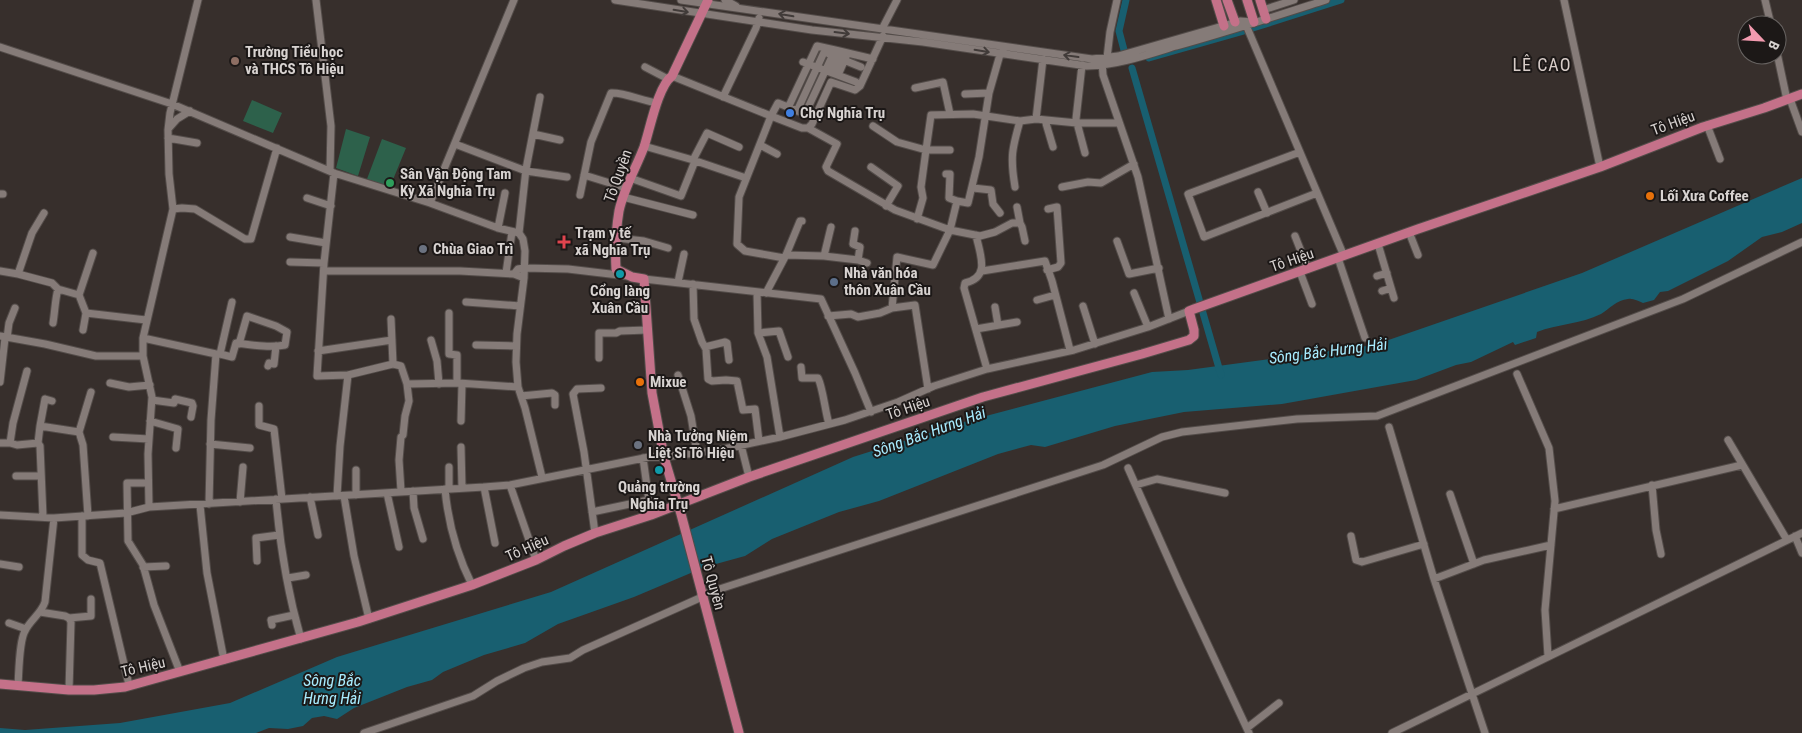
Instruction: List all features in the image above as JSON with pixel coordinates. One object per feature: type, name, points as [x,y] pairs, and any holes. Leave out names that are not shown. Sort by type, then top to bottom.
[{"type":"main road","points":[[1216,0],[1224,26]]},
{"type":"main road","points":[[1228,0],[1235,22]]},
{"type":"main road","points":[[1247,0],[1250,24]]},
{"type":"main road","points":[[1260,0],[1266,19]]},
{"type":"main road","name":"Tô Quyền","points":[[615,272],[619,214],[626,188],[644,146],[657,103],[707,2]]},
{"type":"main road","name":"Tô Hiệu","points":[[0,684],[69,690],[94,690],[129,685],[369,619],[472,585],[536,560],[564,546],[651,515],[748,477],[983,397],[1189,340],[1194,336],[1191,310],[1802,94]]},
{"type":"main road","points":[[615,272],[644,279]]},
{"type":"main road","name":"Tô Quyền","points":[[644,279],[652,393],[664,457],[739,733]]},
{"type":"street","points":[[149,507],[149,439],[152,400],[150,385],[145,374],[143,338],[173,209],[169,174],[168,134],[172,104],[198,0]]},
{"type":"street","points":[[316,0],[330,126],[332,172],[317,376],[348,375],[393,364],[401,366],[407,384],[409,401],[401,438],[399,460],[401,491]]},
{"type":"street","points":[[430,203],[514,0]]},
{"type":"street","points":[[616,0],[758,22],[882,38],[1104,60],[1111,64],[1144,56],[1326,0]]},
{"type":"street","points":[[681,0],[707,2],[716,6],[884,29],[1082,65],[1235,22],[1246,21],[1250,24],[1318,193],[1341,257],[1366,338]]},
{"type":"street","points":[[725,0],[741,8]]},
{"type":"street","points":[[805,68],[813,78],[855,90],[860,86],[897,0]]},
{"type":"street","points":[[1117,0],[1104,60],[1103,75],[1134,164],[1169,319]]},
{"type":"street","points":[[1263,10],[1294,0]]},
{"type":"street","points":[[1564,0],[1600,166]]},
{"type":"street","points":[[1765,0],[1769,15]]},
{"type":"street","points":[[723,97],[758,22],[760,11]]},
{"type":"street","points":[[788,108],[799,86],[812,48],[817,46],[840,55],[872,59]]},
{"type":"street","points":[[0,47],[172,104],[274,145],[332,172],[516,233],[523,239],[525,245],[524,278],[516,346],[518,388],[542,477]]},
{"type":"street","points":[[946,174],[950,174],[948,198],[968,203],[973,188],[989,93],[1001,50]]},
{"type":"street","points":[[797,111],[826,51]]},
{"type":"street","points":[[840,55],[861,67]]},
{"type":"street","points":[[840,55],[832,73],[820,81],[805,114],[778,103],[739,197],[737,244],[745,251],[785,257],[824,256],[858,260],[867,263]]},
{"type":"street","points":[[832,73],[840,55]]},
{"type":"street","points":[[1036,119],[1043,59]]},
{"type":"street","points":[[1082,65],[1077,123],[1085,153]]},
{"type":"street","points":[[1780,65],[1788,99],[1802,132]]},
{"type":"street","points":[[645,67],[802,128],[808,128],[837,144],[826,167],[828,171],[886,206],[917,219],[950,230],[976,235],[986,235],[995,232],[1007,224],[1020,223]]},
{"type":"street","points":[[805,68],[818,67],[856,82]]},
{"type":"street","points":[[915,88],[942,79],[950,114]]},
{"type":"street","points":[[808,128],[812,124],[831,82]]},
{"type":"street","points":[[799,86],[815,93]]},
{"type":"street","points":[[580,196],[592,142],[611,93],[657,103]]},
{"type":"street","points":[[965,94],[989,93]]},
{"type":"street","points":[[510,274],[540,97]]},
{"type":"street","points":[[793,97],[810,104]]},
{"type":"street","points":[[168,134],[177,119],[190,111]]},
{"type":"street","points":[[917,219],[923,198],[921,186],[931,114],[985,115],[1020,120],[1036,119],[1077,123],[1119,123]]},
{"type":"street","points":[[1015,187],[1011,162],[1012,148],[1020,120]]},
{"type":"street","points":[[1045,120],[1053,147]]},
{"type":"street","points":[[873,126],[897,142],[926,150],[950,150]]},
{"type":"street","points":[[1707,126],[1720,160]]},
{"type":"street","points":[[630,178],[681,196],[705,132],[739,147]]},
{"type":"street","points":[[168,134],[197,143]]},
{"type":"street","points":[[533,134],[560,140]]},
{"type":"street","points":[[455,144],[526,171],[567,177]]},
{"type":"street","points":[[173,209],[195,209],[245,239],[251,239],[274,145]]},
{"type":"street","points":[[760,145],[777,154]]},
{"type":"street","points":[[644,146],[746,178]]},
{"type":"street","points":[[1300,152],[1188,194],[1204,237],[1318,193]]},
{"type":"street","points":[[1062,187],[1088,182],[1101,183],[1134,164]]},
{"type":"street","points":[[871,167],[898,186],[886,206]]},
{"type":"street","points":[[584,175],[626,188]]},
{"type":"street","points":[[973,188],[991,190],[993,204],[1000,213]]},
{"type":"street","points":[[1258,192],[1267,213]]},
{"type":"street","points":[[498,228],[505,193]]},
{"type":"street","points":[[623,197],[693,215]]},
{"type":"street","points":[[307,198],[331,206]]},
{"type":"street","points":[[892,308],[898,257],[933,265],[950,230],[957,200]]},
{"type":"street","points":[[642,211],[643,203]]},
{"type":"street","points":[[1017,207],[1025,241]]},
{"type":"street","points":[[1047,270],[1058,267],[1061,262],[1057,207],[1048,209]]},
{"type":"street","points":[[18,274],[32,233],[44,213]]},
{"type":"street","points":[[766,293],[785,257],[800,221],[802,221]]},
{"type":"street","points":[[824,256],[831,227]]},
{"type":"street","points":[[855,231],[852,244],[860,247],[858,260]]},
{"type":"street","points":[[1409,232],[1418,255]]},
{"type":"street","points":[[976,235],[982,271],[978,278],[965,283],[964,286],[986,369]]},
{"type":"street","points":[[1295,236],[1312,304]]},
{"type":"street","points":[[290,237],[326,243]]},
{"type":"street","points":[[617,238],[639,240],[668,248]]},
{"type":"street","points":[[1118,241],[1129,274],[1159,268]]},
{"type":"street","points":[[364,733],[473,696],[497,680],[533,665],[570,658],[583,650],[702,596],[1103,465],[1162,438],[1212,428],[1296,419],[1377,416],[1683,300],[1802,242]]},
{"type":"street","points":[[1378,244],[1394,298]]},
{"type":"street","points":[[83,330],[86,313],[79,295],[93,253]]},
{"type":"street","points":[[678,282],[684,254]]},
{"type":"street","points":[[982,271],[1044,261],[1056,295],[1070,350]]},
{"type":"street","points":[[290,262],[324,267],[379,270],[510,274],[524,278]]},
{"type":"street","points":[[510,274],[524,268],[568,268],[615,272]]},
{"type":"street","points":[[0,271],[52,283],[58,289],[79,295]]},
{"type":"street","points":[[1377,276],[1386,273]]},
{"type":"street","points":[[644,279],[821,299],[871,412]]},
{"type":"street","points":[[693,284],[694,318],[705,347],[709,380],[737,381],[743,419]]},
{"type":"street","points":[[1382,291],[1391,288]]},
{"type":"street","points":[[53,323],[56,308],[54,305],[58,289]]},
{"type":"street","points":[[757,292],[758,333],[767,357],[780,437]]},
{"type":"street","points":[[1134,293],[1148,327]]},
{"type":"street","points":[[1037,300],[1056,295]]},
{"type":"street","points":[[209,504],[210,444],[218,354],[232,302]]},
{"type":"street","points":[[466,302],[520,306]]},
{"type":"street","points":[[828,316],[852,314],[858,317],[880,313],[892,308],[915,305],[928,389]]},
{"type":"street","points":[[1083,306],[1095,344]]},
{"type":"street","points":[[995,307],[998,324]]},
{"type":"street","points":[[0,382],[4,337],[15,308]]},
{"type":"street","points":[[0,515],[54,518],[126,513],[149,507],[356,495],[429,488],[447,489],[510,485],[643,458],[697,453],[780,437],[871,412],[928,389],[986,369],[1095,344],[1148,327],[1191,310]]},
{"type":"street","points":[[86,313],[146,320]]},
{"type":"street","points":[[449,314],[449,354],[457,355],[461,421]]},
{"type":"street","points":[[143,338],[232,357],[236,343],[239,344],[276,346],[285,345],[287,332],[247,316],[239,344]]},
{"type":"street","points":[[391,319],[393,364]]},
{"type":"street","points":[[976,330],[998,324],[1017,322]]},
{"type":"street","points":[[599,358],[599,333],[616,334],[620,331],[647,330]]},
{"type":"street","points":[[758,333],[780,331],[788,357]]},
{"type":"street","points":[[4,337],[96,356],[143,356]]},
{"type":"street","points":[[318,351],[392,340]]},
{"type":"street","points":[[431,340],[437,361],[439,384]]},
{"type":"street","points":[[705,347],[727,343],[729,360]]},
{"type":"street","points":[[476,345],[516,346]]},
{"type":"street","points":[[268,366],[268,364],[274,364],[276,346]]},
{"type":"street","points":[[801,367],[802,378],[818,378],[821,384],[829,424]]},
{"type":"street","points":[[10,443],[13,423],[28,371]]},
{"type":"street","points":[[1518,374],[1549,448],[1554,509],[1545,610],[1548,656]]},
{"type":"street","points":[[348,375],[340,446],[340,496],[369,619]]},
{"type":"street","points":[[678,375],[691,416],[697,453]]},
{"type":"street","points":[[110,383],[129,387],[150,385]]},
{"type":"street","points":[[407,384],[460,384],[518,388]]},
{"type":"street","points":[[595,534],[573,394],[577,389],[601,388]]},
{"type":"street","points":[[91,392],[79,432],[83,445],[85,516],[82,555],[88,560],[100,563],[129,685]]},
{"type":"street","points":[[521,396],[552,393],[555,395],[555,405]]},
{"type":"street","points":[[43,517],[38,443],[45,399],[52,401]]},
{"type":"street","points":[[152,400],[174,403],[175,399],[192,403],[191,417]]},
{"type":"street","points":[[259,406],[259,425],[274,429],[279,499],[279,535],[294,616],[301,639]]},
{"type":"street","points":[[743,410],[756,409],[759,441]]},
{"type":"street","points":[[150,421],[178,429],[176,448]]},
{"type":"street","points":[[40,426],[79,432]]},
{"type":"street","points":[[1389,428],[1434,579],[1484,733]]},
{"type":"street","points":[[113,436],[149,439]]},
{"type":"street","points":[[1728,440],[1786,540]]},
{"type":"street","points":[[0,443],[17,445],[38,443]]},
{"type":"street","points":[[210,444],[250,448]]},
{"type":"street","points":[[741,445],[748,477]]},
{"type":"street","points":[[461,447],[462,488]]},
{"type":"street","points":[[643,458],[651,515]]},
{"type":"street","points":[[1554,509],[1742,465]]},
{"type":"street","points":[[240,502],[243,467]]},
{"type":"street","points":[[449,467],[447,509],[458,550],[472,585]]},
{"type":"street","points":[[1128,468],[1248,731],[1279,704]]},
{"type":"street","points":[[356,470],[356,495]]},
{"type":"street","points":[[16,476],[41,476]]},
{"type":"street","points":[[1136,485],[1157,478],[1225,493]]},
{"type":"street","points":[[148,482],[127,483],[126,513],[128,540],[143,567],[154,605],[180,672]]},
{"type":"street","points":[[510,485],[536,560]]},
{"type":"street","points":[[1652,485],[1656,530],[1661,554]]},
{"type":"street","points":[[484,487],[495,543]]},
{"type":"street","points":[[413,490],[414,508],[423,538]]},
{"type":"street","points":[[387,492],[399,547]]},
{"type":"street","points":[[1450,494],[1474,564]]},
{"type":"street","points":[[310,498],[318,535]]},
{"type":"street","points":[[592,512],[649,500]]},
{"type":"street","points":[[200,505],[207,573],[224,660]]},
{"type":"street","points":[[18,685],[19,662],[24,631],[40,612],[44,602],[54,518]]},
{"type":"street","points":[[1392,733],[1798,534],[1802,553]]},
{"type":"street","points":[[258,561],[256,538],[279,535]]},
{"type":"street","points":[[1351,536],[1356,560],[1362,562],[1424,544]]},
{"type":"street","points":[[1434,579],[1494,557],[1551,546]]},
{"type":"street","points":[[0,564],[18,567]]},
{"type":"street","points":[[143,567],[166,566]]},
{"type":"street","points":[[288,578],[306,575]]},
{"type":"street","points":[[40,612],[69,618],[91,616],[91,599]]},
{"type":"street","points":[[272,625],[270,620],[294,616]]},
{"type":"street","points":[[69,618],[71,622],[69,690]]},
{"type":"street","points":[[9,623],[26,629]]},
{"type":"green space","points":[[252,100],[282,113],[273,133],[243,121]]},
{"type":"green space","points":[[346,129],[370,137],[358,176],[336,168]]},
{"type":"green space","points":[[382,139],[406,148],[390,187],[367,179]]},
{"type":"water","name":"Sông Bắc Hưng Hải","points":[[1802,178],[1802,223],[1782,232],[1762,237],[1728,261],[1668,291],[1660,292],[1654,300],[1643,303],[1632,299],[1624,300],[1601,314],[1537,332],[1536,338],[1515,345],[1513,342],[1471,362],[1456,365],[1416,380],[1282,404],[1184,412],[1115,426],[1045,447],[1031,445],[998,454],[879,501],[839,512],[772,539],[745,556],[705,567],[634,597],[558,624],[525,643],[484,655],[443,672],[432,680],[407,687],[354,708],[337,719],[324,716],[312,718],[303,726],[288,729],[269,728],[256,733],[0,733],[0,728],[25,730],[120,723],[230,703],[337,657],[551,592],[853,457],[967,421],[1152,372],[1188,370],[1374,345],[1582,273]]},
{"type":"waterway","points":[[1124,50],[1119,31],[1126,0]]},
{"type":"waterway","points":[[1253,28],[1341,0]]},
{"type":"waterway","points":[[1149,58],[1244,31]]},
{"type":"waterway","points":[[1132,68],[1221,375]]},
{"type":"place","name":"Trường Tiểu học và THCS Tô Hiệu","points":[[235,61]]},
{"type":"place","name":"Chợ Nghĩa Trụ","points":[[790,113]]},
{"type":"place","name":"Sân Vận Động Tam Kỳ Xã Nghĩa Trụ","points":[[390,183]]},
{"type":"place","name":"Lối Xưa Coffee","points":[[1650,196]]},
{"type":"place","name":"Trạm y tế xã Nghĩa Trụ","points":[[564,242]]},
{"type":"place","name":"Chùa Giao Trì","points":[[423,249]]},
{"type":"place","name":"Cổng làng Xuân Cầu","points":[[620,274]]},
{"type":"place","name":"Nhà văn hóa thôn Xuân Cầu","points":[[834,282]]},
{"type":"place","name":"Mixue","points":[[640,382]]},
{"type":"place","name":"Nhà Tưởng Niệm Liệt Sĩ Tô Hiệu","points":[[638,445]]},
{"type":"place","name":"Quảng trường Nghĩa Trụ","points":[[659,470]]},
{"type":"district","name":"LÊ CAO","points":[[1542,64]]}]
